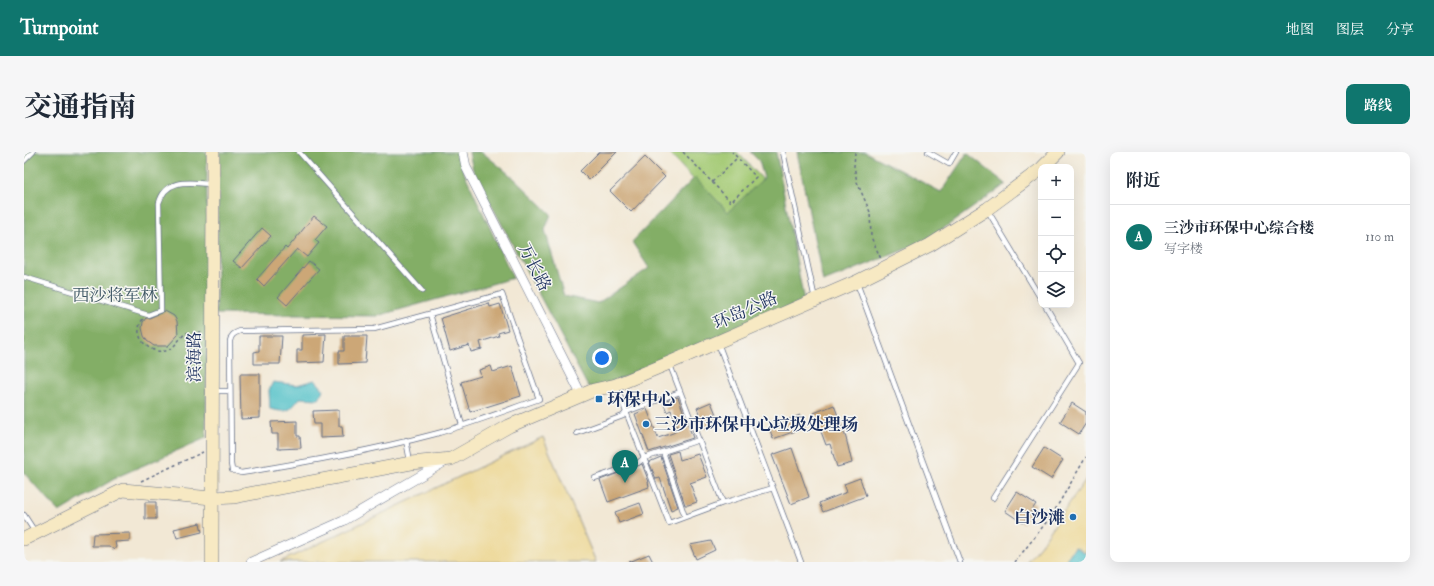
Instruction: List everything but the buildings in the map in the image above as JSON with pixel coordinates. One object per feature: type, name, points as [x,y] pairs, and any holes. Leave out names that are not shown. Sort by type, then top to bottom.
[{"type":"street","name":"滨海路","points":[[212,562],[213,152]]},
{"type":"street","name":"万长路","points":[[463,152],[466,167],[582,396]]},
{"type":"street","name":"环岛公路","points":[[1046,164],[1058,152]]},
{"type":"street","name":"环岛公路","points":[[451,458],[509,426],[594,390],[616,385],[718,343],[885,268],[930,246],[987,210],[1038,171]]},
{"type":"street","points":[[30,536],[124,490],[212,498],[233,497],[411,463],[451,458]]},
{"type":"street","points":[[251,562],[343,521],[451,458]]},
{"type":"lane","points":[[24,161],[34,152]]},
{"type":"lane","points":[[299,152],[422,291]]},
{"type":"lane","points":[[783,152],[815,299]]},
{"type":"lane","points":[[928,152],[949,164],[956,152]]},
{"type":"lane","points":[[24,276],[148,315],[161,310],[159,203],[161,195],[168,188],[182,183],[212,184]]},
{"type":"lane","points":[[987,210],[1038,294]]},
{"type":"lane","points":[[856,282],[960,562]]},
{"type":"lane","points":[[502,294],[539,399],[462,425],[321,460],[237,472],[232,470],[230,464],[231,336],[240,330],[374,330],[430,314],[502,294]]},
{"type":"lane","points":[[993,498],[1080,363],[1047,308]]},
{"type":"lane","points":[[430,314],[462,425]]},
{"type":"lane","points":[[718,343],[801,562]]},
{"type":"lane","points":[[669,363],[723,503]]},
{"type":"lane","points":[[616,385],[669,523],[723,503],[773,488]]},
{"type":"lane","points":[[212,391],[230,391]]},
{"type":"lane","points":[[577,433],[623,416],[626,412],[680,392]]},
{"type":"lane","points":[[406,440],[411,463]]},
{"type":"lane","points":[[595,478],[638,463],[644,458],[699,440]]},
{"type":"lane","points":[[663,452],[685,517]]},
{"type":"lane","points":[[24,515],[30,536]]},
{"type":"path","points":[[683,152],[731,202],[756,177],[732,152]]},
{"type":"path","points":[[855,152],[854,166],[857,182],[870,212],[871,237],[885,268]]},
{"type":"path","points":[[712,182],[737,158]]},
{"type":"path","points":[[148,315],[140,323],[139,334],[142,341],[155,350],[164,351],[173,348],[186,333],[212,333]]},
{"type":"path","points":[[124,490],[212,447]]},
{"type":"path","points":[[1015,562],[1052,515],[1086,457]]},
{"type":"green space","name":"西沙将军林","points":[[24,152],[207,152],[206,438],[119,476],[59,512],[24,473]]},
{"type":"green space","points":[[219,152],[460,152],[463,170],[513,278],[377,316],[216,314]]},
{"type":"green space","points":[[469,152],[482,152],[515,179],[551,214],[545,230],[564,296],[598,303],[649,268],[632,242],[695,177],[728,212],[764,178],[759,161],[750,152],[776,152],[804,301],[594,390],[587,385],[473,170]]},
{"type":"green space","points":[[668,152],[737,152],[772,189],[735,224]]},
{"type":"green space","points":[[797,152],[865,152],[941,192],[967,153],[1006,184],[926,241],[823,282]]},
{"type":"sand","points":[[543,437],[596,562],[280,562]]},
{"type":"sand","name":"白沙滩","points":[[1086,479],[1086,553],[1075,547],[1064,562],[1026,562],[1040,546]]},
{"type":"water","points":[[315,380],[324,390],[319,399],[300,398],[290,409],[280,411],[270,409],[269,390],[273,382],[297,385]]},
{"type":"water","points":[[1075,547],[1086,553],[1086,562],[1064,562]]},
{"type":"place","name":"环保中心","points":[[599,399]]},
{"type":"place","name":"三沙市环保中心垃圾处理场","points":[[646,424]]},
{"type":"place","name":"三沙市环保中心综合楼","points":[[625,483]]},
{"type":"place","name":"白沙滩","points":[[1073,517]]}]
